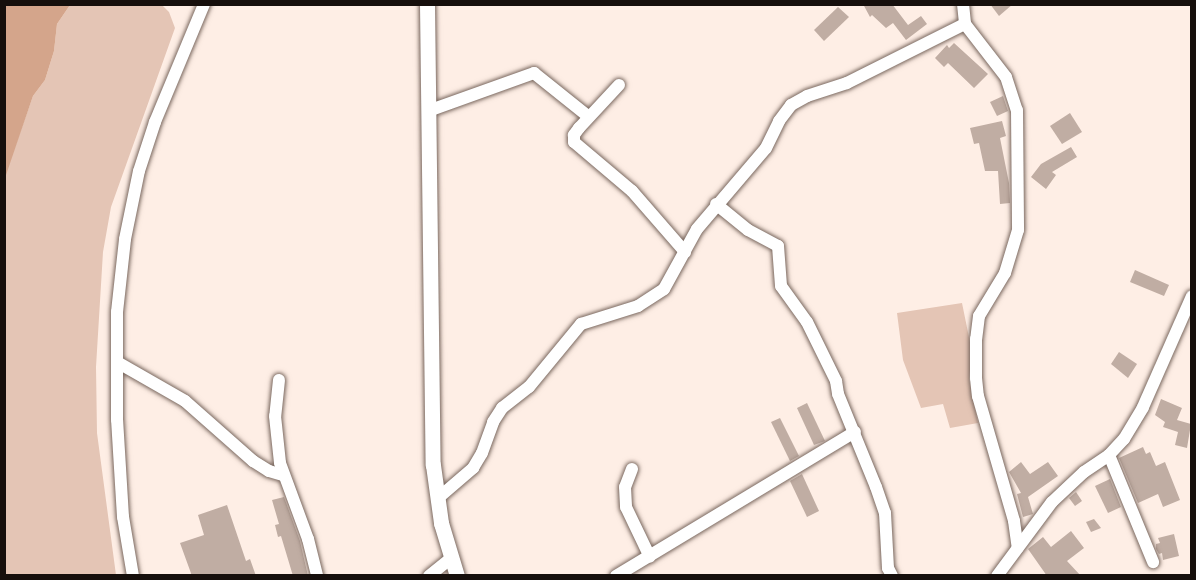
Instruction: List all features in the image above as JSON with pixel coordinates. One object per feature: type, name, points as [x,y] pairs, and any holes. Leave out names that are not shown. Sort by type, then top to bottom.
[{"type":"street","points":[[133,576],[123,517],[117,420],[117,312],[125,239],[139,171],[155,122],[204,4]]},
{"type":"street","points":[[427,4],[433,465],[436,499],[457,576]]},
{"type":"street","points":[[963,4],[965,24],[1006,77],[1017,110],[1018,230],[1005,273],[979,316],[976,348],[978,396],[1014,521],[1018,548]]},
{"type":"street","points":[[436,499],[473,468],[482,453],[493,422],[502,408],[529,387],[581,324],[650,301],[664,289],[697,229],[766,148],[779,121],[791,105],[807,96],[847,83],[965,24]]},
{"type":"street","points":[[428,111],[534,73],[589,117]]},
{"type":"street","points":[[619,85],[574,135],[574,142],[632,191],[685,252]]},
{"type":"street","points":[[716,204],[748,230],[778,246],[781,286],[807,322],[836,381],[838,394],[855,432],[885,513],[888,568],[892,576]]},
{"type":"street","points":[[996,576],[1052,502],[1084,472],[1109,455],[1124,439],[1143,407],[1191,296]]},
{"type":"street","points":[[117,362],[185,401],[253,461],[283,476]]},
{"type":"street","points":[[279,380],[275,416],[283,476],[305,530],[317,576]]},
{"type":"street","points":[[616,576],[855,432]]},
{"type":"street","points":[[1109,455],[1153,562]]},
{"type":"street","points":[[632,469],[625,487],[626,507],[650,557]]},
{"type":"street","points":[[429,576],[451,558]]},
{"type":"shaded area","points":[[5,4],[70,5],[57,24],[54,51],[45,80],[33,96],[5,178]]},
{"type":"shaded area","points":[[70,5],[162,5],[169,12],[175,28],[111,207],[103,252],[96,367],[97,433],[116,575],[5,575],[4,178],[33,96],[45,80],[54,51],[57,24]]},
{"type":"shaded area","points":[[962,303],[972,352],[969,379],[978,423],[950,428],[943,404],[921,408],[903,360],[897,313]]},
{"type":"building","points":[[863,4],[892,4],[908,25],[921,16],[927,24],[906,40],[893,23],[886,28],[872,15],[870,17]]},
{"type":"building","points":[[990,4],[1013,4],[999,16]]},
{"type":"building","points":[[838,7],[849,17],[824,41],[814,30]]},
{"type":"building","points":[[954,43],[988,74],[974,88],[948,63],[944,67],[935,58],[947,45],[949,48]]},
{"type":"building","points":[[1003,96],[1008,111],[997,116],[990,102]]},
{"type":"building","points":[[1070,113],[1082,132],[1062,144],[1050,126]]},
{"type":"building","points":[[1002,121],[1006,136],[1000,138],[1009,183],[1010,203],[1000,204],[998,171],[985,171],[979,143],[974,144],[970,128]]},
{"type":"building","points":[[1071,147],[1077,157],[1052,172],[1056,175],[1046,189],[1031,177],[1041,164]]},
{"type":"building","points":[[1135,270],[1169,285],[1164,296],[1130,282]]},
{"type":"building","points":[[1119,352],[1137,364],[1128,378],[1111,364]]},
{"type":"building","points":[[1161,399],[1182,408],[1177,420],[1191,424],[1187,448],[1175,445],[1178,432],[1163,427],[1165,422],[1155,415]]},
{"type":"building","points":[[807,403],[825,441],[814,445],[797,408]]},
{"type":"building","points":[[780,418],[799,456],[790,461],[771,422]]},
{"type":"building","points":[[1143,447],[1146,454],[1150,452],[1156,466],[1165,462],[1180,500],[1163,507],[1158,494],[1138,503],[1119,458]]},
{"type":"building","points":[[1021,462],[1030,474],[1048,462],[1058,476],[1028,497],[1033,514],[1023,517],[1017,494],[1021,493],[1009,472]]},
{"type":"building","points":[[802,474],[819,511],[807,517],[790,481]]},
{"type":"building","points":[[1110,479],[1121,507],[1108,513],[1095,486]]},
{"type":"building","points":[[1076,492],[1082,501],[1075,506],[1069,498]]},
{"type":"building","points":[[284,497],[300,541],[308,576],[293,576],[281,536],[278,537],[275,525],[279,524],[272,500]]},
{"type":"building","points":[[227,505],[246,561],[250,559],[256,576],[192,576],[180,543],[204,535],[198,515]]},
{"type":"building","points":[[1094,519],[1101,528],[1091,532],[1086,522]]},
{"type":"building","points":[[1071,531],[1084,548],[1067,561],[1081,576],[1047,576],[1028,549],[1043,537],[1051,547]]},
{"type":"building","points":[[1174,534],[1179,556],[1163,560],[1162,553],[1159,554],[1156,549],[1156,544],[1160,543],[1158,538]]}]
